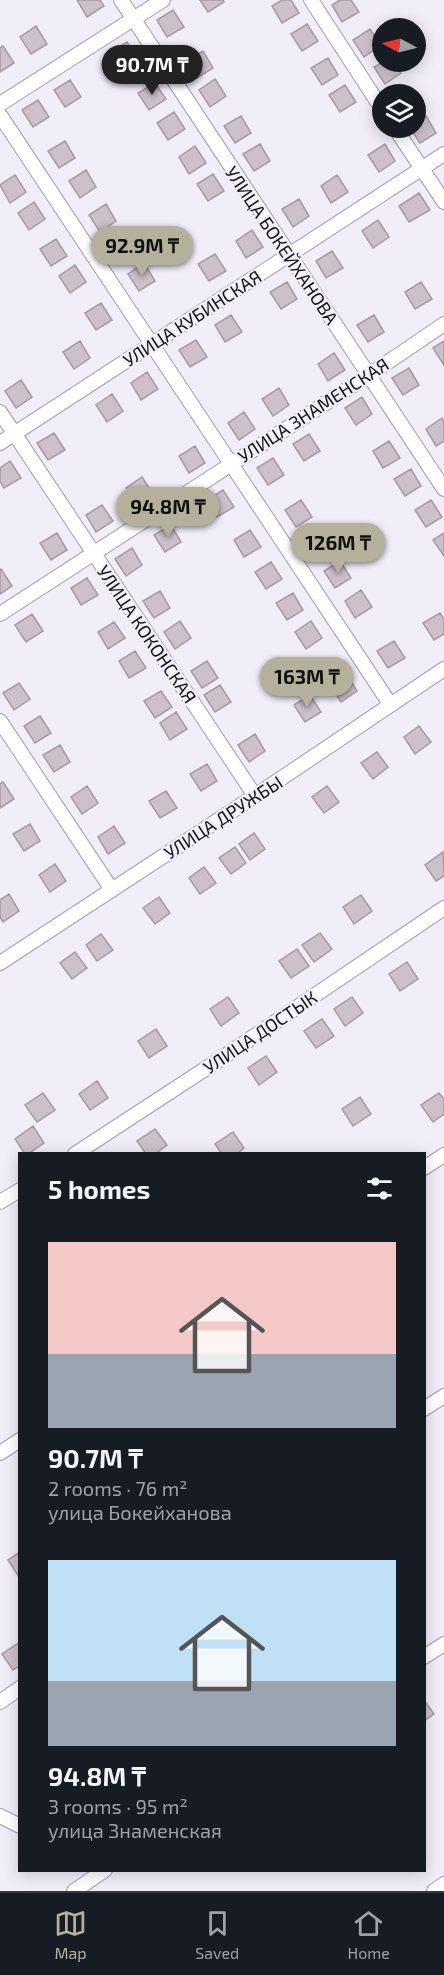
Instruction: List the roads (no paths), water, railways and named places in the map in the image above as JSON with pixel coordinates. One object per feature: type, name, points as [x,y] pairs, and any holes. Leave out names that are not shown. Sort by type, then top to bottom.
[{"type":"street","name":"УЛИЦА БОКЕЙХАНОВА","points":[[121,0],[444,489]]},
{"type":"street","points":[[0,104],[163,0]]},
{"type":"street","points":[[311,0],[372,94]]},
{"type":"street","points":[[0,115],[390,704]]},
{"type":"street","points":[[402,138],[444,202]]},
{"type":"street","name":"УЛИЦА КУБИНСКАЯ","points":[[0,443],[444,154]]},
{"type":"street","name":"УЛИЦА ЗНАМЕНСКАЯ","points":[[0,614],[444,324]]},
{"type":"street","name":"УЛИЦА КОКОНСКАЯ","points":[[0,412],[255,796]]},
{"type":"street","name":"УЛИЦА ДРУЖБЫ","points":[[0,963],[444,669]]},
{"type":"street","points":[[0,721],[111,890]]},
{"type":"street","name":"УЛИЦА ДОСТЫК","points":[[78,1152],[444,908]]},
{"type":"street","points":[[426,1167],[444,1155]]},
{"type":"street","points":[[0,1202],[18,1191]]},
{"type":"street","points":[[426,1408],[444,1396]]},
{"type":"street","points":[[0,1453],[18,1441]]},
{"type":"street","points":[[426,1657],[444,1644]]},
{"type":"street","points":[[0,1702],[18,1689]]},
{"type":"street","points":[[0,1816],[18,1825]]},
{"type":"street","points":[[74,1891],[102,1872]]},
{"type":"street","points":[[434,1891],[444,1884]]}]
